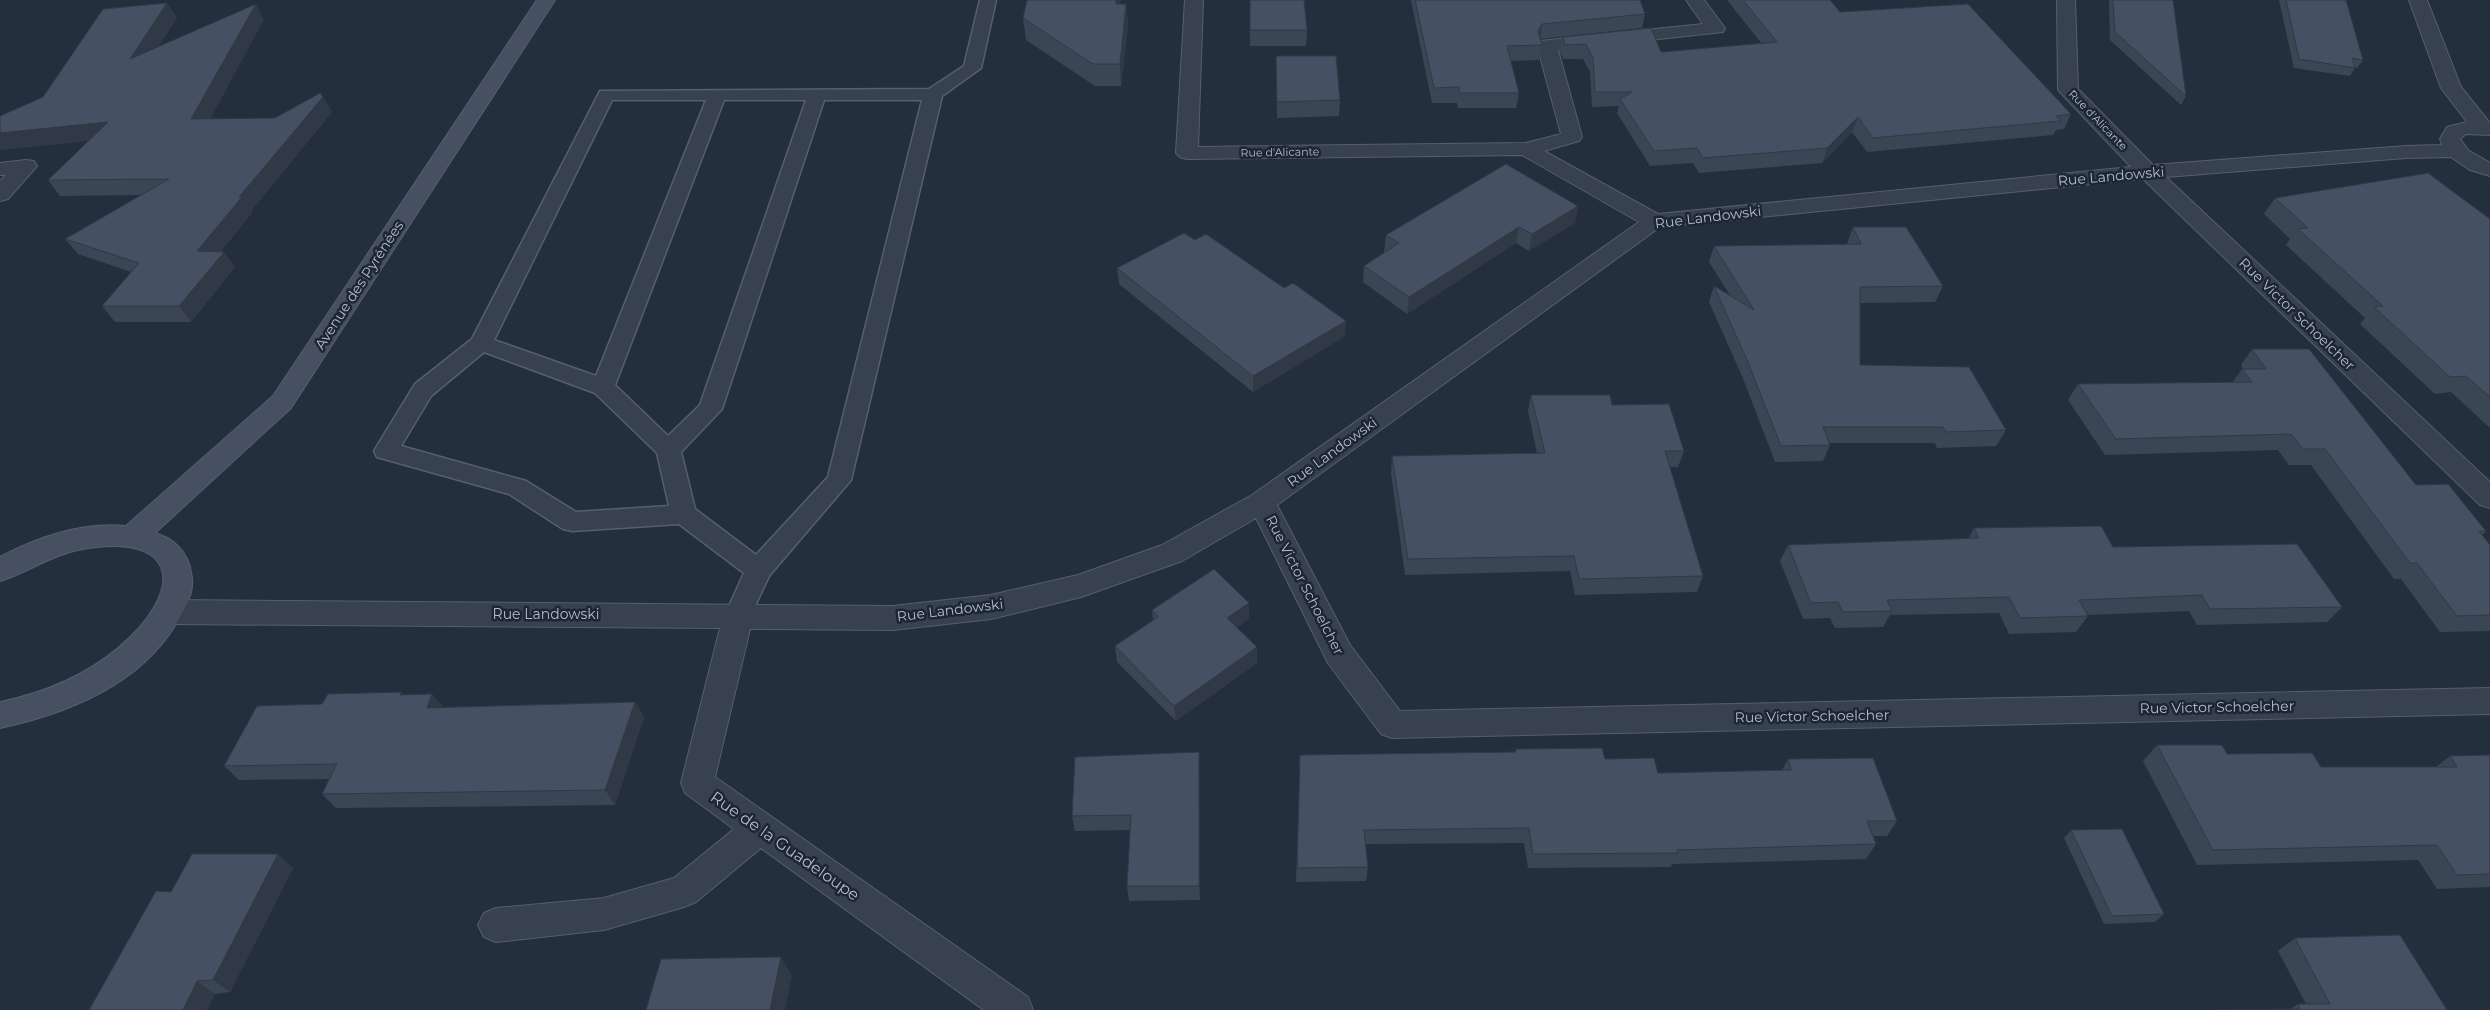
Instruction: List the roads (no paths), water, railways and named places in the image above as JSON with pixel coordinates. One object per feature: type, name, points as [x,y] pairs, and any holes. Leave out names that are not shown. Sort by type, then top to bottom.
[{"type":"main road","name":"Avenue des Pyrénées","points":[[133,536],[282,402],[546,0]]},
{"type":"main road","points":[[0,570],[24,557],[62,542],[100,535],[133,536],[159,545],[175,561],[179,584],[170,612],[144,645],[102,677],[53,702],[0,715]]},
{"type":"street","name":"Rue d'Alicante","points":[[1194,0],[1187,152],[1526,149]]},
{"type":"street","points":[[1526,149],[1572,137],[1547,45],[1716,28],[1695,0]]},
{"type":"street","name":"Rue d'Alicante","points":[[2066,0],[2068,90],[2148,172]]},
{"type":"street","points":[[2418,0],[2451,88],[2486,128]]},
{"type":"street","points":[[2486,128],[2466,128],[2454,132],[2450,139],[2456,151],[2463,157],[2490,170]]},
{"type":"street","points":[[1526,149],[1654,221]]},
{"type":"street","name":"Rue Landowski","points":[[170,612],[738,615],[893,618],[991,607],[1081,586],[1172,553],[1262,502],[1654,221],[2148,172],[2406,152],[2456,151]]},
{"type":"street","points":[[0,169],[26,166],[0,194]]},
{"type":"street","name":"Rue Victor Schoelcher","points":[[2148,172],[2490,498]]},
{"type":"street","name":"Rue Victor Schoelcher","points":[[1262,502],[1339,654],[1392,725],[2490,701]]},
{"type":"street","name":"Rue de la Guadeloupe","points":[[738,615],[697,783],[1015,1010]]},
{"type":"street","points":[[496,925],[604,914],[684,891],[760,828]]},
{"type":"lane","points":[[684,514],[572,522],[517,487],[386,451],[423,390],[481,343],[606,95],[933,94],[972,68],[988,0]]},
{"type":"lane","points":[[668,450],[710,408],[817,94]]},
{"type":"lane","points":[[738,615],[758,570],[839,480],[933,94]]},
{"type":"lane","points":[[603,387],[716,95]]},
{"type":"lane","points":[[481,343],[603,387],[668,450],[684,514],[758,570]]}]
